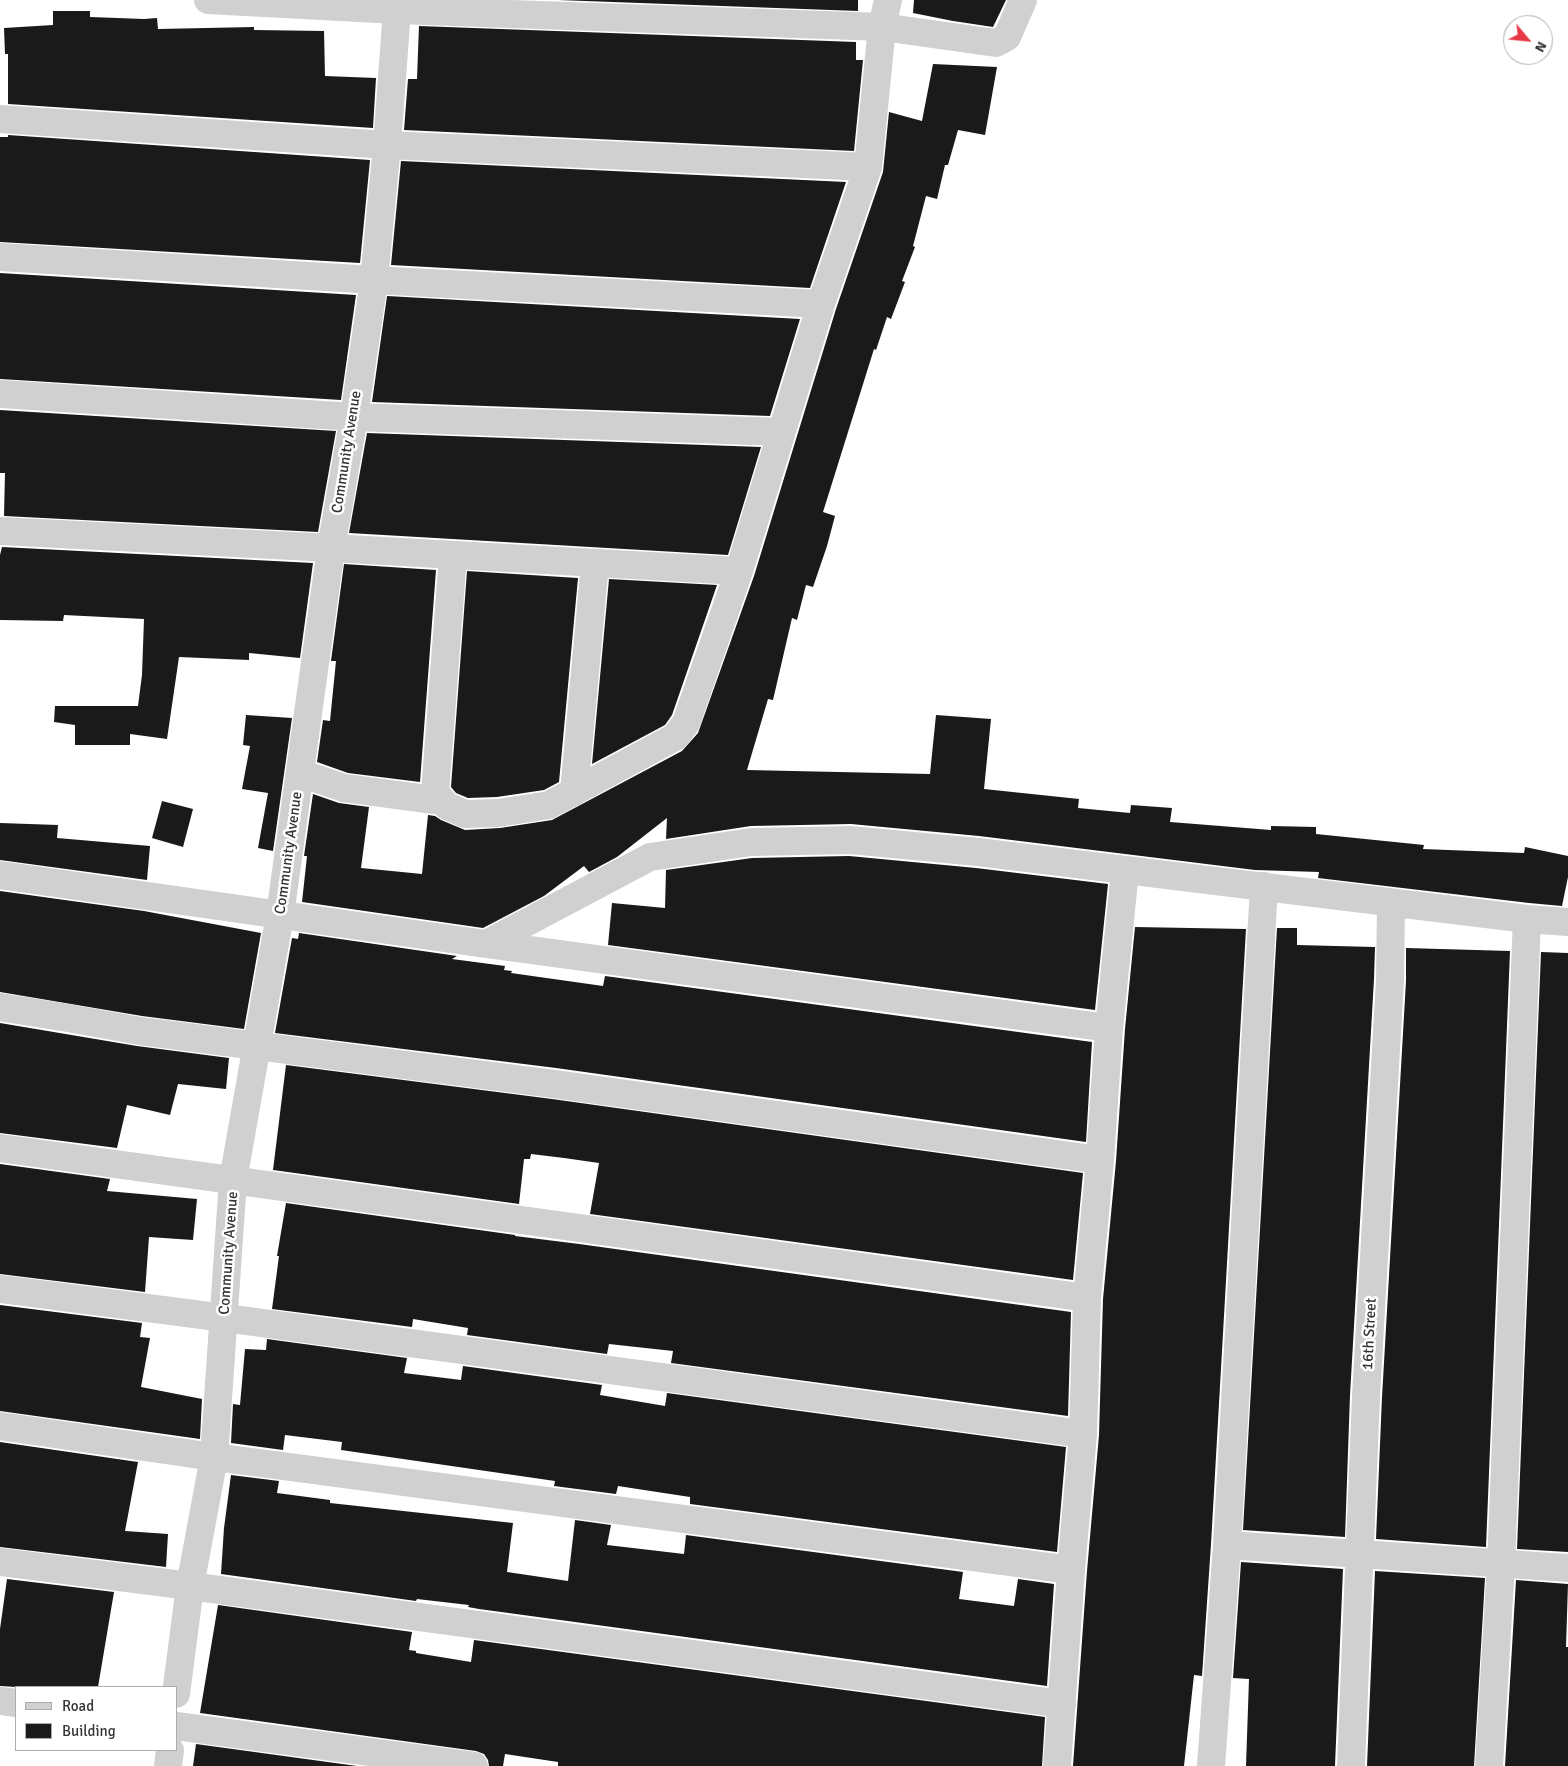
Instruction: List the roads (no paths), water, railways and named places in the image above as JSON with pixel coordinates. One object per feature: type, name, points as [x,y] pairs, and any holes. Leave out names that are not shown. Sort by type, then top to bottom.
[{"type":"street","points":[[208,0],[397,10],[882,27],[996,42],[1007,37],[1023,0]]},
{"type":"street","points":[[454,555],[436,793],[447,806],[466,814],[498,813],[549,805],[675,737],[686,723],[739,571],[821,304],[868,167],[882,27],[888,0]]},
{"type":"street","name":"Community Avenue","points":[[177,1686],[190,1586],[214,1457],[233,1180],[280,915],[331,548],[354,417],[374,280],[397,10]]},
{"type":"street","points":[[0,119],[387,145],[868,167]]},
{"type":"street","points":[[0,257],[374,280],[821,304]]},
{"type":"street","points":[[0,394],[354,417],[781,432]]},
{"type":"street","points":[[0,531],[739,571]]},
{"type":"street","points":[[574,792],[594,563]]},
{"type":"street","points":[[300,773],[344,788],[442,801]]},
{"type":"street","points":[[486,944],[650,856],[750,842],[850,840],[978,852],[1391,903],[1568,922]]},
{"type":"street","points":[[1057,1766],[1083,1434],[1087,1298],[1100,1160],[1109,1028],[1125,871]]},
{"type":"street","points":[[0,875],[486,944],[1109,1028]]},
{"type":"street","points":[[1212,1766],[1227,1545],[1264,886]]},
{"type":"street","name":"16th Street","points":[[1351,1766],[1366,1396],[1390,980],[1391,903]]},
{"type":"street","points":[[1489,1766],[1501,1564],[1527,919]]},
{"type":"street","points":[[0,1007],[140,1031],[554,1084],[1100,1160]]},
{"type":"street","points":[[0,1148],[1087,1298]]},
{"type":"street","points":[[0,1289],[1083,1434]]},
{"type":"street","points":[[0,1426],[214,1457],[1071,1570]]},
{"type":"street","points":[[1227,1545],[1568,1568]]},
{"type":"street","points":[[0,1562],[1062,1704]]},
{"type":"street","points":[[0,1701],[15,1703]]},
{"type":"street","points":[[178,1726],[474,1766]]},
{"type":"street","points":[[168,1766],[170,1751]]}]
